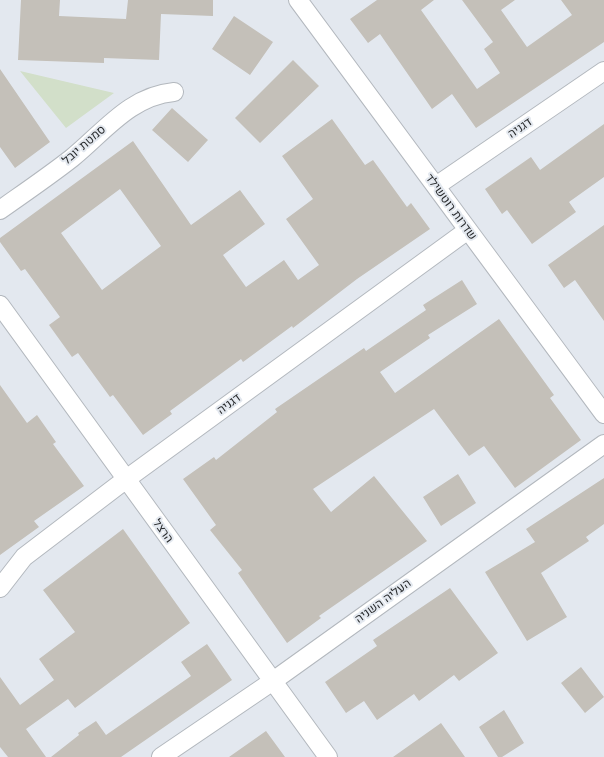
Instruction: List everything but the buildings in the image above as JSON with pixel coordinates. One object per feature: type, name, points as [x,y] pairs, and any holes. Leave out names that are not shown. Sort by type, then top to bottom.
[{"type":"street","name":"שדרות רוטשילד","points":[[298,0],[604,414]]},
{"type":"street","name":"דגניה","points":[[436,186],[604,71]]},
{"type":"street","name":"סמטת יובל","points":[[0,210],[72,157],[114,119],[143,100],[174,92]]},
{"type":"street","name":"דגניה","points":[[0,588],[24,557],[125,480],[468,230]]},
{"type":"street","name":"הרצל","points":[[0,305],[125,480],[328,757]]},
{"type":"street","name":"העליה השניה","points":[[161,757],[273,681],[604,444]]},
{"type":"green space","points":[[20,71],[114,93],[66,128]]}]
